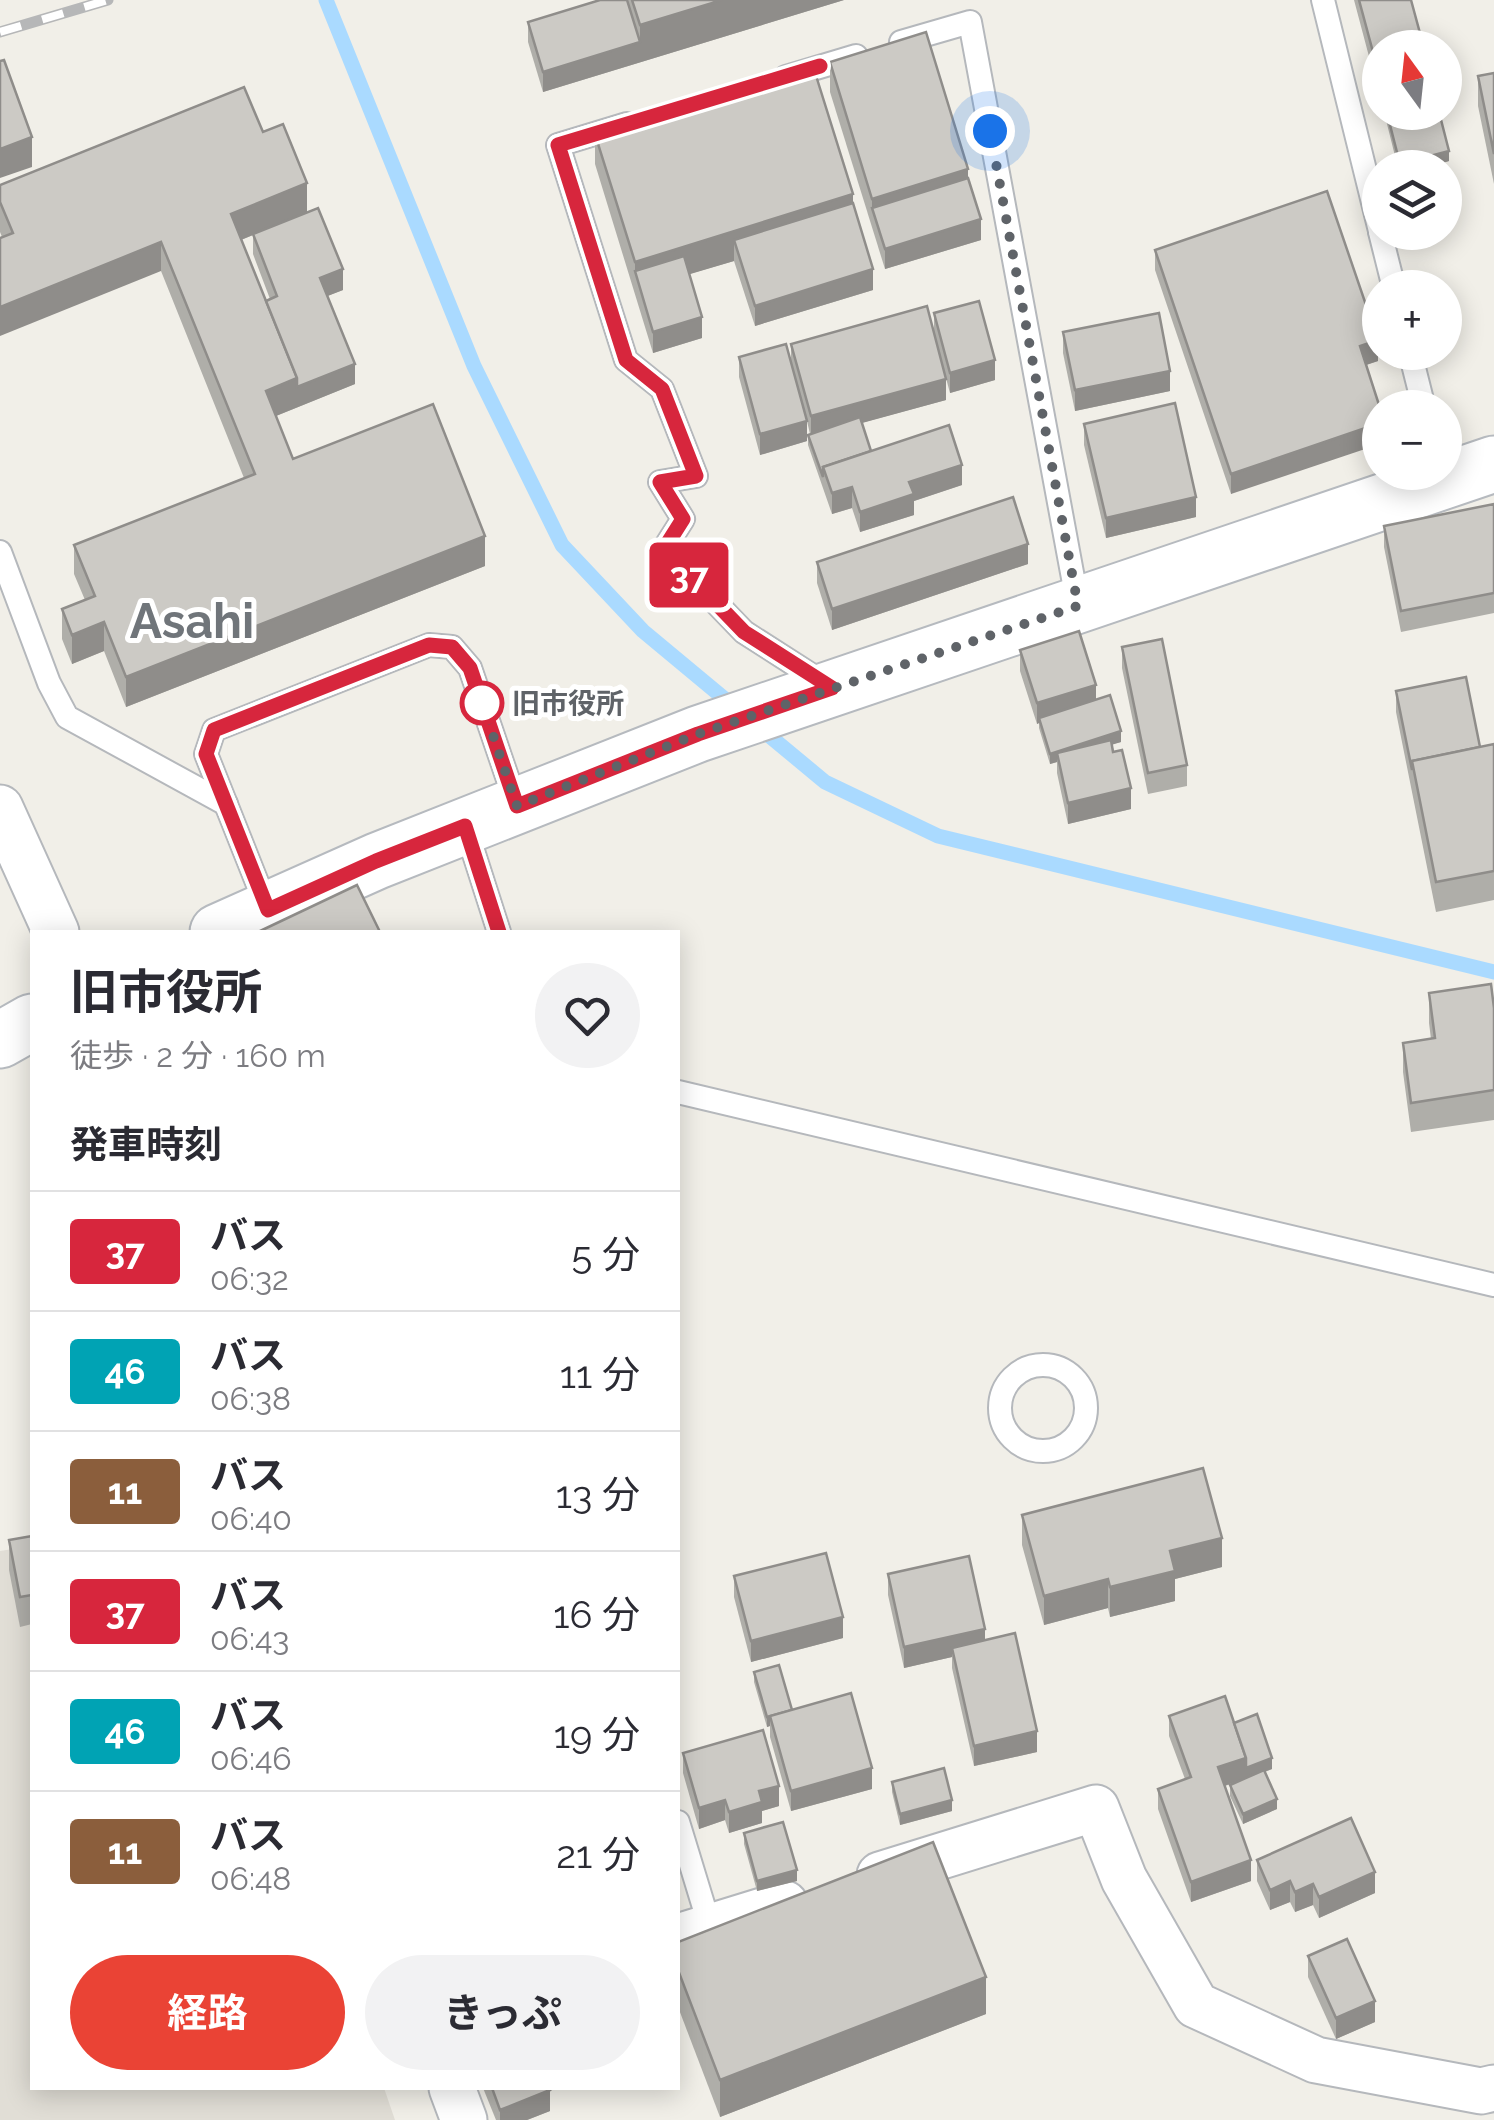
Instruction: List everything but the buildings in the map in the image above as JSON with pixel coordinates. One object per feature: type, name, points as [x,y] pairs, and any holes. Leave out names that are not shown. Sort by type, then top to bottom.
[{"type":"street","points":[[1462,472],[1494,464]]},
{"type":"street","points":[[223,930],[376,861],[698,734],[1078,606],[1404,490]]},
{"type":"street","points":[[0,808],[55,930]]},
{"type":"street","points":[[0,1040],[30,1023]]},
{"type":"street","points":[[694,1932],[1096,1808],[1124,1879],[1196,2005],[1316,2060],[1481,2090],[1494,2088]]},
{"type":"street","points":[[453,2090],[464,2120]]},
{"type":"lane","points":[[1323,0],[1362,159]]},
{"type":"lane","points":[[764,83],[970,22],[1078,606]]},
{"type":"lane","points":[[652,117],[558,145],[626,360],[662,389],[696,476],[660,482],[683,519],[664,549],[744,632],[813,695]]},
{"type":"lane","points":[[0,552],[48,683],[67,717],[226,804]]},
{"type":"lane","points":[[268,910],[206,754],[214,730],[429,645],[452,647],[470,668],[517,806]]},
{"type":"lane","points":[[465,826],[498,930]]},
{"type":"lane","points":[[680,1092],[1494,1285]]},
{"type":"lane","points":[[680,1836],[694,1932]]},
{"type":"shaded area","points":[[30,1546],[30,2090],[385,2090],[395,2120],[0,2120],[0,1551]]},
{"type":"waterway","points":[[326,0],[474,366],[562,545],[643,631],[738,710]]},
{"type":"waterway","points":[[760,728],[825,782],[938,836],[1494,972]]},
{"type":"railway","points":[[0,32],[108,0]]},
{"type":"bus line","name":"37","points":[[498,930],[465,826],[268,910],[206,754],[214,730],[429,645],[452,647],[470,668],[517,806],[698,734],[832,688],[744,632],[664,549],[683,519],[660,482],[696,476],[662,389],[626,360],[558,145],[820,66]]},
{"type":"place","name":"旧市役所","points":[[482,703]]},
{"type":"district","name":"Asahi","points":[[192,621]]},
{"type":"route","points":[[482,703],[517,806],[698,734],[1078,606],[990,131]]}]
